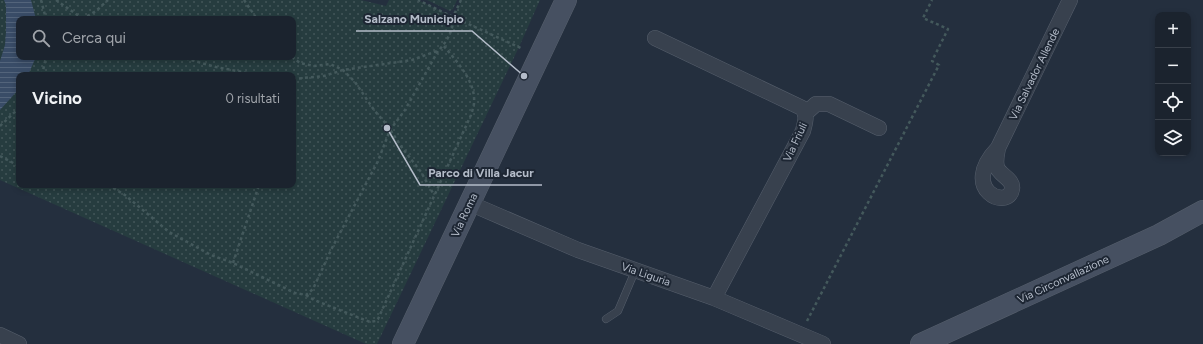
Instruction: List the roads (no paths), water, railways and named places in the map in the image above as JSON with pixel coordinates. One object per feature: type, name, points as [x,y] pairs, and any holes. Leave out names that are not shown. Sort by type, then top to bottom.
[{"type":"street","name":"Via Roma","points":[[403,344],[566,0]]},
{"type":"street","name":"Via Salvador Allende","points":[[998,148],[1070,0]]},
{"type":"street","name":"Via Friuli","points":[[655,38],[802,108],[806,113],[803,131],[714,298]]},
{"type":"street","points":[[806,113],[816,104],[829,104],[879,128]]},
{"type":"street","name":"Via Liguria","points":[[469,203],[571,247],[714,298],[823,344]]},
{"type":"street","name":"Via Circonvallazione","points":[[921,344],[1159,235],[1203,211]]},
{"type":"street","points":[[0,336],[19,344]]},
{"type":"lane","points":[[606,319],[618,311],[635,271]]},
{"type":"water","points":[[4,0],[31,0],[35,16],[16,16],[16,60],[35,60],[29,72],[16,72],[16,92],[0,110],[0,61],[5,45],[6,5]]},
{"type":"place","name":"Salzano Municipio","points":[[524,76]]},
{"type":"place","name":"Parco di Villa Jacur","points":[[387,128]]}]
